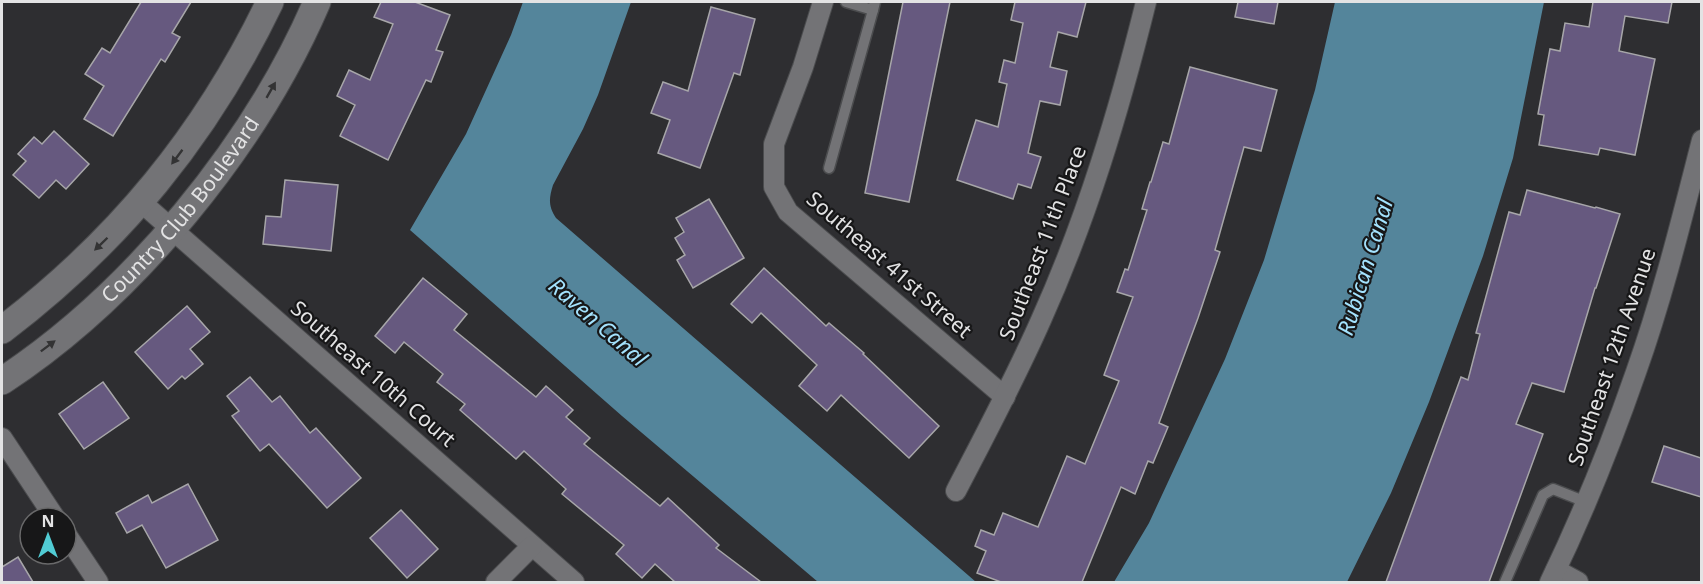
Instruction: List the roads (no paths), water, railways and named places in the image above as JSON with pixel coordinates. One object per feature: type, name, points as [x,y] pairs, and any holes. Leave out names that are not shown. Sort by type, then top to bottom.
[{"type":"main road","name":"Country Club Boulevard","points":[[2,330],[36,304],[106,240],[177,158],[233,72],[270,2]]},
{"type":"main road","name":"Country Club Boulevard","points":[[2,381],[73,327],[120,285],[171,229],[218,171],[249,126],[294,49],[317,2]]},
{"type":"street","name":"Southeast 41st Street","points":[[823,2],[803,66],[774,144],[774,187],[788,212],[1005,397]]},
{"type":"street","name":"Southeast 11th Place","points":[[956,491],[1042,320],[1074,240],[1103,160],[1146,2]]},
{"type":"street","name":"Southeast 12th Avenue","points":[[1553,576],[1605,456],[1637,371],[1677,239],[1701,140]]},
{"type":"street","name":"Southeast 10th Court","points":[[141,202],[574,582]]},
{"type":"street","points":[[2,438],[47,506]]},
{"type":"street","points":[[496,582],[532,546]]},
{"type":"street","points":[[78,552],[98,582]]},
{"type":"street","points":[[1553,576],[1578,582]]},
{"type":"lane","points":[[829,168],[874,5],[846,2]]},
{"type":"lane","points":[[1505,582],[1543,495],[1553,489],[1586,502]]},
{"type":"water","name":"Raven Canal","points":[[523,2],[631,2],[598,95],[553,185],[550,202],[556,218],[976,582],[818,582],[622,416],[410,230],[466,134],[511,35]]},
{"type":"water","name":"Rubican Canal","points":[[1335,2],[1544,2],[1513,158],[1483,256],[1429,402],[1391,493],[1347,582],[1114,582],[1149,523],[1225,359],[1264,260],[1315,90]]}]
